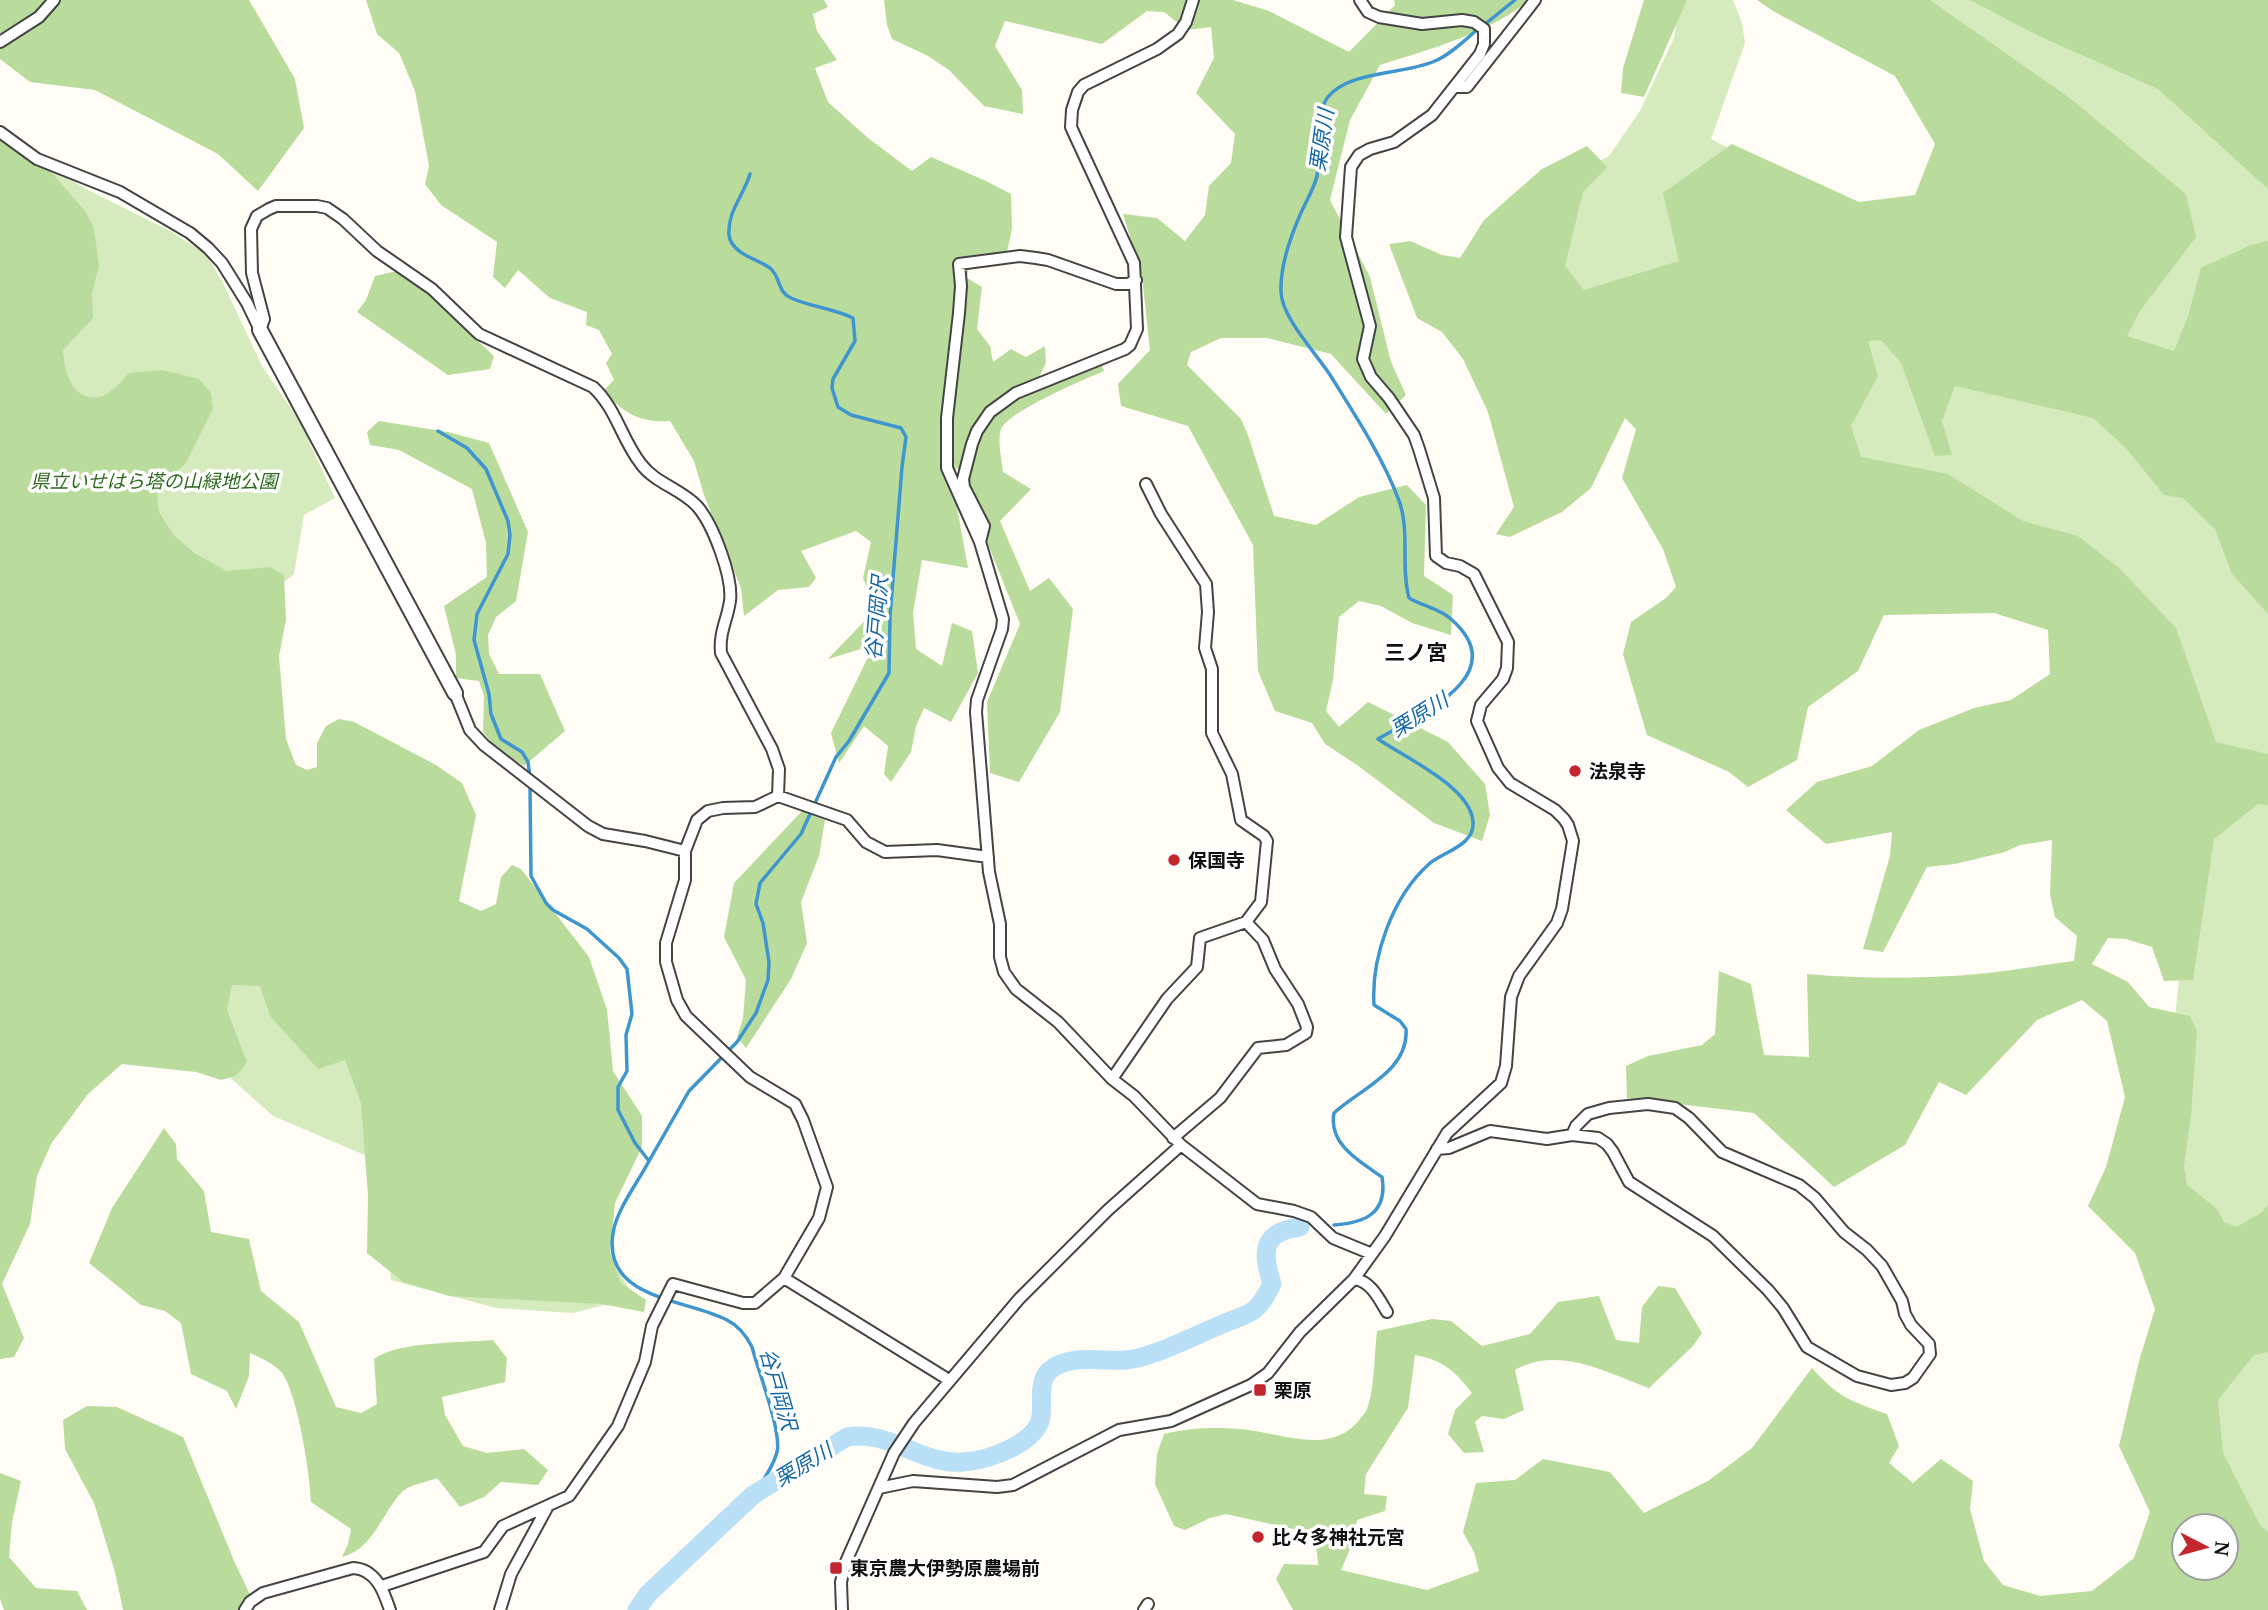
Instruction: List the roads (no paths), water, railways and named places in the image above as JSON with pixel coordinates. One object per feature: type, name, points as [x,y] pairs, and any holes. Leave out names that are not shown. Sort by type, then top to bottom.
[{"type":"street","points":[[0,41],[39,17],[54,0]]},
{"type":"street","points":[[980,542],[984,526],[964,487],[963,479],[977,431],[990,412],[1007,398],[1125,349],[1130,345],[1137,329],[1134,263],[1072,127],[1072,110],[1078,92],[1084,85],[1157,49],[1178,34],[1186,22],[1193,0]]},
{"type":"street","points":[[879,1488],[913,1481],[1006,1487],[1119,1430],[1171,1421],[1251,1385],[1268,1373],[1300,1332],[1354,1279],[1385,1236],[1447,1133],[1501,1083],[1506,1066],[1514,986],[1557,923],[1562,909],[1573,852],[1571,833],[1564,819],[1555,810],[1504,777],[1480,729],[1477,721],[1481,705],[1503,679],[1507,668],[1508,642],[1479,580],[1474,574],[1460,566],[1446,563],[1436,555],[1434,498],[1414,435],[1371,377],[1363,359],[1370,326],[1346,237],[1351,167],[1359,155],[1394,142],[1432,115],[1480,54],[1484,44],[1479,25],[1462,20],[1432,24],[1406,23],[1373,16],[1360,0]]},
{"type":"street","points":[[1454,87],[1466,87],[1535,0]]},
{"type":"street","points":[[0,132],[37,159],[120,192],[190,233],[222,262],[247,303],[455,693],[470,730],[484,745],[603,834],[685,851]]},
{"type":"street","points":[[260,330],[264,319],[252,274],[251,229],[257,216],[276,206],[317,206],[327,208],[343,219],[377,251],[432,289],[479,334],[593,387],[604,397],[632,452],[643,467],[695,505],[707,519],[731,585],[720,638],[721,653],[772,749],[779,769],[778,796]]},
{"type":"street","points":[[1136,280],[1128,284],[1116,284],[1048,260],[1020,256],[959,264],[961,286],[947,418],[946,459],[949,475],[980,542],[1003,619],[977,706],[988,857],[1000,924],[1000,957],[1004,972],[1016,989],[1058,1022],[1112,1079],[1133,1096],[1177,1141],[1257,1204],[1311,1217],[1334,1238],[1372,1254]]},
{"type":"street","points":[[1112,1079],[1167,999],[1197,968],[1200,938],[1246,922],[1261,902],[1266,841],[1264,836],[1241,820],[1232,774],[1212,733],[1212,669],[1205,648],[1208,612],[1206,584],[1161,514],[1146,484]]},
{"type":"street","points":[[382,1586],[484,1552],[503,1527],[569,1496],[618,1426],[645,1362],[652,1326],[673,1284],[750,1304],[784,1278],[819,1218],[827,1187],[795,1104],[750,1077],[698,1030],[677,1000],[666,962],[666,943],[685,880],[685,851],[693,827],[702,814],[723,808],[755,807],[778,796],[847,820],[866,842],[885,852],[937,850],[988,857]]},
{"type":"street","points":[[842,1610],[841,1582],[845,1564],[894,1453],[949,1380],[1019,1299],[1220,1098],[1258,1048],[1286,1045],[1306,1033],[1307,1027],[1298,1004],[1275,969],[1263,940],[1246,922]]},
{"type":"street","points":[[1437,1149],[1449,1149],[1490,1131],[1548,1139],[1572,1135],[1591,1136],[1607,1144],[1629,1182],[1713,1236],[1783,1308],[1807,1347],[1857,1376],[1891,1385],[1905,1383],[1913,1378],[1930,1354],[1929,1344],[1911,1325],[1902,1301],[1882,1266],[1844,1232],[1815,1198],[1799,1185],[1731,1158],[1675,1108],[1647,1104],[1599,1111],[1588,1114],[1576,1126],[1572,1135]]},
{"type":"street","points":[[784,1278],[949,1380]]},
{"type":"street","points":[[1354,1279],[1362,1280],[1387,1312]]},
{"type":"street","points":[[500,1610],[511,1574],[548,1506]]},
{"type":"street","points":[[245,1610],[250,1602],[263,1593],[353,1568],[364,1570],[382,1586],[390,1610]]},
{"type":"waterway","name":"栗原川","points":[[1484,25],[1515,0]]},
{"type":"waterway","name":"栗原川","points":[[1334,1225],[1355,1222],[1372,1214],[1378,1207],[1383,1189],[1382,1177],[1347,1151],[1340,1143],[1333,1124],[1334,1113],[1381,1078],[1400,1056],[1405,1044],[1406,1029],[1400,1021],[1374,1005],[1376,968],[1386,929],[1404,893],[1416,878],[1429,864],[1463,843],[1469,837],[1473,822],[1469,809],[1449,785],[1378,739],[1416,718],[1454,691],[1467,675],[1472,658],[1468,640],[1452,620],[1409,598],[1405,573],[1404,522],[1398,498],[1385,468],[1359,422],[1287,314],[1281,292],[1282,273],[1293,233],[1317,176],[1321,115],[1327,98],[1348,82],[1435,61],[1452,51],[1478,29]]},
{"type":"waterway","name":"谷戸岡沢","points":[[649,1161],[689,1091],[737,1042],[756,1013],[768,980],[769,962],[763,923],[756,904],[760,883],[801,834],[836,757],[849,741],[889,673],[890,616],[906,437],[901,428],[851,415],[838,407],[832,388],[833,379],[855,341],[853,318],[787,295],[770,268],[740,251],[731,242],[729,227],[733,211],[750,174]]},
{"type":"waterway","points":[[438,431],[467,448],[486,469],[508,521],[508,554],[477,614],[474,640],[489,694],[491,714],[501,739],[522,752],[528,762],[530,777]]},
{"type":"waterway","name":"谷戸岡沢","points":[[530,785],[531,876],[553,910],[587,929],[619,958],[627,969],[632,1014],[626,1035],[627,1071],[618,1087],[618,1110],[635,1143],[649,1161],[617,1219],[613,1252],[619,1270],[632,1283],[649,1293],[727,1320],[739,1328],[750,1343],[769,1401],[778,1443],[773,1463],[753,1495]]},
{"type":"waterway","name":"栗原川","points":[[637,1610],[648,1594],[753,1495],[847,1437],[877,1438],[949,1462],[974,1461],[999,1454],[1022,1442],[1038,1426],[1043,1380],[1057,1365],[1076,1360],[1137,1358],[1251,1312],[1262,1301],[1272,1284],[1266,1253],[1271,1239],[1287,1230],[1300,1227]]},
{"type":"place","name":"法泉寺","points":[[1575,771]]},
{"type":"place","name":"保国寺","points":[[1174,860]]},
{"type":"place","name":"栗原","points":[[1260,1390]]},
{"type":"place","name":"比々多神社元宮","points":[[1258,1537]]},
{"type":"place","name":"東京農大伊勢原農場前","points":[[836,1568]]},
{"type":"district","name":"三ノ宮","points":[[1416,652]]},
{"type":"park label","name":"県立いせはら塔の山緑地公園","points":[[154,481]]}]
